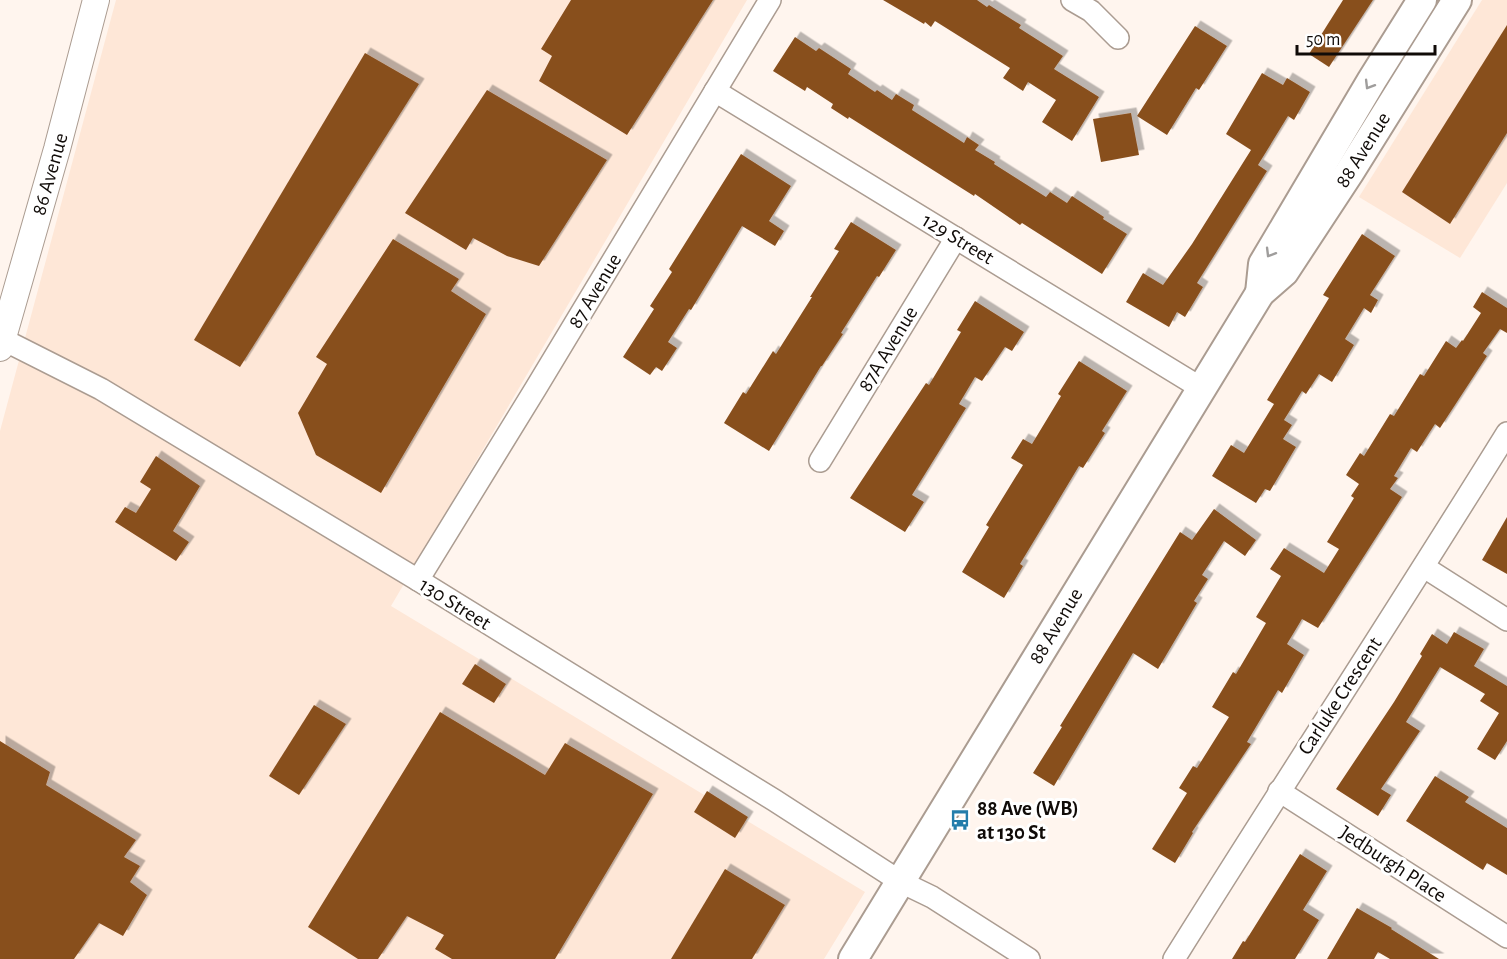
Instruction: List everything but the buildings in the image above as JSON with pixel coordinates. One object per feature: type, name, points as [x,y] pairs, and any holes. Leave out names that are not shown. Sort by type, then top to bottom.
[{"type":"main road","name":"88 Avenue","points":[[1260,293],[1263,264],[1422,0]]},
{"type":"main road","name":"88 Avenue","points":[[854,959],[1260,293],[1284,272],[1350,173],[1457,0]]},
{"type":"street","name":"86 Avenue","points":[[1,343],[57,148],[96,0]]},
{"type":"street","name":"87 Avenue","points":[[418,580],[770,0]]},
{"type":"street","points":[[1072,0],[1091,12],[1118,38]]},
{"type":"street","name":"129 Street","points":[[715,91],[1201,388]]},
{"type":"street","name":"87A Avenue","points":[[820,461],[956,238]]},
{"type":"street","name":"130 Street","points":[[1,343],[101,389],[418,580],[774,800],[901,882],[932,897],[1029,959]]},
{"type":"street","name":"Carluke Crescent","points":[[1174,959],[1507,433]]},
{"type":"street","points":[[1424,567],[1507,620]]},
{"type":"street","name":"Jedburgh Place","points":[[1279,791],[1507,937]]},
{"type":"shaded area","points":[[116,0],[747,0],[391,606],[865,892],[824,959],[0,959],[0,431]]},
{"type":"shaded area","points":[[1482,0],[1507,0],[1507,183],[1460,258],[1359,197]]},
{"type":"place","name":"88 Ave (WB) at 130 St","points":[[960,820]]}]
